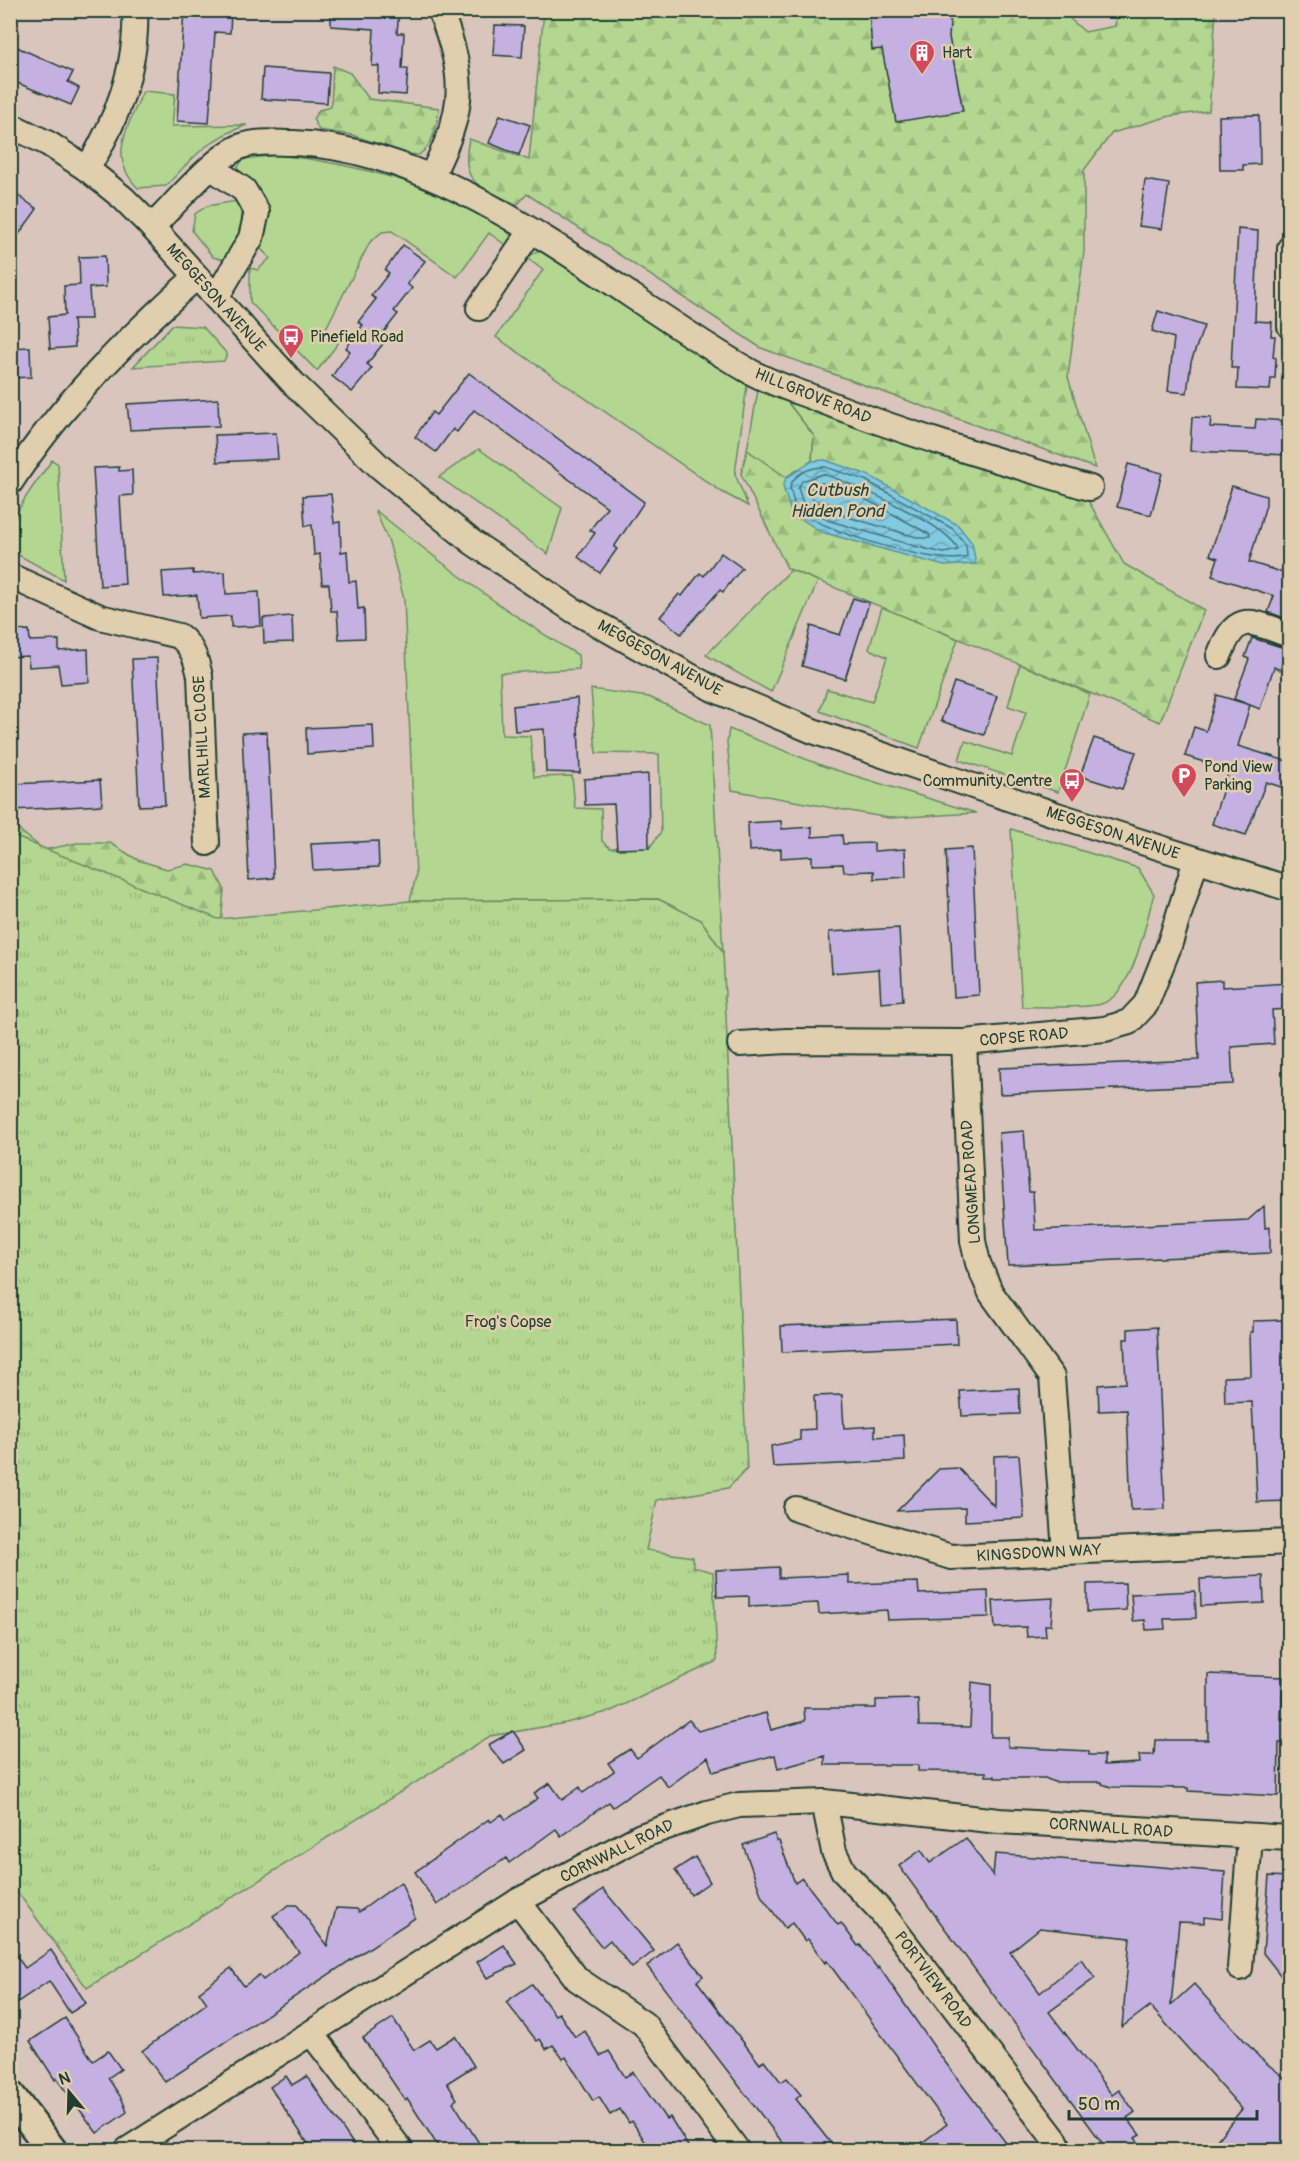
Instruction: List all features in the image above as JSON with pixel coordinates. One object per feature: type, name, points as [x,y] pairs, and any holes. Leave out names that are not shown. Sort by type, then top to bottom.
[{"type":"street","points":[[87,169],[116,113],[136,31],[135,10]]},
{"type":"street","points":[[432,175],[452,135],[458,113],[460,89],[458,65],[440,10]]},
{"type":"street","name":"MEGGESON AVENUE","points":[[10,125],[49,144],[87,169],[152,226],[273,362],[380,467],[472,542],[573,610],[680,672],[722,693],[813,731],[1196,860],[1290,889]]},
{"type":"street","name":"HILLGROVE ROAD","points":[[152,226],[222,158],[242,146],[270,142],[309,144],[346,150],[432,175],[530,232],[753,374],[900,431],[1090,488]]},
{"type":"street","points":[[212,168],[244,190],[257,212],[251,238],[216,298]]},
{"type":"street","points":[[478,308],[530,232]]},
{"type":"street","points":[[1290,248],[1287,312],[1290,326]]},
{"type":"street","points":[[10,483],[73,398],[131,335],[196,277]]},
{"type":"street","name":"MARLHILL CLOSE","points":[[10,576],[100,617],[179,636],[188,643],[194,654],[200,676],[207,843]]},
{"type":"street","points":[[1219,656],[1228,633],[1242,623],[1257,624],[1290,635]]},
{"type":"street","name":"COPSE ROAD","points":[[740,1044],[787,1041],[964,1042],[1106,1029],[1129,1022],[1146,1004],[1196,860]]},
{"type":"street","name":"LONGMEAD ROAD","points":[[964,1042],[973,1241],[978,1263],[991,1293],[1052,1377],[1065,1551]]},
{"type":"street","name":"KINGSDOWN WAY","points":[[796,1509],[951,1557],[1290,1542]]},
{"type":"street","name":"CORNWALL ROAD","points":[[127,2151],[518,1901],[641,1836],[676,1822],[740,1805],[824,1802],[999,1821],[1290,1838]]},
{"type":"street","name":"PORTVIEW ROAD","points":[[824,1802],[834,1852],[844,1872],[879,1910],[1056,2141],[1060,2151]]},
{"type":"street","points":[[1240,1968],[1250,1837]]},
{"type":"street","points":[[518,1901],[577,1979],[644,2024],[737,2151]]},
{"type":"street","points":[[312,2034],[401,2151]]},
{"type":"street","points":[[10,2095],[52,2151]]},
{"type":"green space","points":[[1060,10],[1085,32],[1115,26],[1117,11],[1216,11],[1209,111],[1170,116],[1112,133],[1084,170],[1084,251],[1068,377],[1095,468],[761,348],[527,194],[517,205],[483,188],[475,182],[467,166],[469,139],[529,160],[544,11]]},
{"type":"green space","points":[[333,66],[350,73],[369,99],[439,108],[434,134],[424,151],[419,155],[409,154],[352,135],[319,130],[313,119],[319,110],[331,107]]},
{"type":"green space","points":[[143,91],[175,94],[172,126],[247,125],[212,142],[193,157],[166,186],[138,188],[128,176],[123,164],[122,152],[127,129]]},
{"type":"green space","points":[[277,155],[336,164],[402,180],[465,205],[492,220],[514,238],[507,246],[489,233],[457,277],[392,231],[382,232],[370,242],[324,332],[339,342],[317,371],[250,302],[250,268],[258,270],[270,258],[259,247],[267,215],[261,197],[237,168],[243,159]]},
{"type":"green space","points":[[237,201],[244,223],[224,260],[213,257],[192,231],[195,214],[207,206]]},
{"type":"green space","points":[[540,249],[748,378],[735,474],[748,506],[722,492],[496,337],[543,270],[527,258]]},
{"type":"green space","points":[[172,325],[203,327],[227,354],[224,361],[133,367]]},
{"type":"green space","points":[[759,385],[782,395],[814,436],[812,461],[786,478],[747,450]]},
{"type":"green space","points":[[782,395],[1084,493],[1124,564],[1204,610],[1160,722],[787,568],[741,474],[747,450],[786,477],[812,461],[814,436]]},
{"type":"green space","points":[[479,449],[562,508],[548,554],[439,477]]},
{"type":"green space","points":[[52,460],[58,464],[64,580],[11,551],[12,526],[22,502]]},
{"type":"green space","points":[[375,510],[474,586],[525,622],[578,655],[579,669],[500,673],[502,735],[530,736],[534,777],[572,776],[575,808],[601,809],[602,841],[610,848],[650,847],[661,832],[659,754],[596,753],[591,689],[649,697],[710,725],[723,952],[701,920],[658,899],[410,901],[416,876],[404,599],[389,542]]},
{"type":"green space","points":[[791,570],[818,581],[771,692],[706,655]]},
{"type":"green space","points":[[882,607],[958,639],[919,748],[820,711],[827,689],[872,702],[887,657],[869,649]]},
{"type":"green space","points":[[1020,664],[1090,694],[1058,792],[959,760],[965,741],[1012,756],[1026,712],[1008,706]]},
{"type":"green space","points":[[729,729],[826,767],[976,813],[889,818],[732,790],[727,742]]},
{"type":"green space","points":[[10,818],[18,829],[44,850],[77,843],[110,843],[138,860],[167,869],[188,864],[215,871],[224,889],[220,938],[11,858]]},
{"type":"green space","points":[[1011,829],[1138,868],[1154,894],[1130,973],[1112,998],[1094,1006],[1022,1007]]},
{"type":"green space","name":"Frog's Copse","points":[[11,835],[218,919],[410,901],[658,899],[701,920],[723,952],[747,1469],[728,1488],[657,1500],[646,1550],[693,1557],[693,1567],[713,1572],[717,1661],[611,1711],[566,1723],[490,1736],[87,1988],[11,1883]]},
{"type":"water","name":"Cutbush Hidden Pond","points":[[825,460],[868,475],[958,525],[972,543],[976,564],[944,566],[821,532],[791,512],[783,487],[786,478],[812,461]]},
{"type":"building","points":[[184,10],[231,10],[230,33],[215,32],[209,123],[177,121]]},
{"type":"building","points":[[331,10],[399,10],[397,33],[404,33],[402,69],[408,69],[406,95],[378,93],[379,66],[372,66],[374,29],[331,26]]},
{"type":"building","name":"Hart","points":[[869,10],[951,10],[949,37],[963,111],[896,122],[882,49],[872,50]]},
{"type":"building","points":[[495,25],[524,26],[522,57],[493,55]]},
{"type":"building","points":[[10,44],[73,72],[68,82],[79,88],[71,105],[10,80]]},
{"type":"building","points":[[263,68],[329,73],[327,103],[261,99]]},
{"type":"building","points":[[500,115],[530,125],[519,155],[489,143]]},
{"type":"building","points":[[1259,115],[1260,164],[1243,165],[1243,170],[1220,170],[1219,116]]},
{"type":"building","points":[[1145,180],[1169,184],[1162,229],[1139,226]]},
{"type":"building","points":[[10,190],[37,209],[10,247]]},
{"type":"building","points":[[1238,229],[1258,231],[1255,321],[1272,322],[1271,336],[1275,336],[1273,357],[1276,358],[1275,379],[1271,379],[1270,390],[1237,389],[1238,368],[1231,368]]},
{"type":"building","points":[[403,245],[425,261],[407,284],[412,288],[394,311],[398,314],[380,337],[386,340],[367,364],[372,368],[352,392],[332,376],[350,351],[346,348],[363,325],[358,322],[376,299],[371,296],[389,273],[385,270]]},
{"type":"building","points":[[105,256],[106,287],[89,288],[91,319],[73,319],[75,347],[50,349],[48,317],[65,315],[64,286],[80,285],[79,257]]},
{"type":"building","points":[[1158,311],[1204,326],[1191,362],[1187,393],[1168,391],[1174,338],[1152,331]]},
{"type":"building","points":[[30,347],[31,377],[10,378],[10,348]]},
{"type":"building","points":[[469,373],[644,502],[614,547],[617,549],[600,573],[578,557],[595,533],[590,530],[607,507],[474,410],[457,432],[453,429],[436,452],[415,437],[432,412],[436,415]]},
{"type":"building","points":[[218,399],[219,426],[130,430],[127,404]]},
{"type":"building","points":[[1192,417],[1211,418],[1210,427],[1255,429],[1256,419],[1290,421],[1290,455],[1190,451]]},
{"type":"building","points":[[276,433],[278,459],[217,462],[215,435]]},
{"type":"building","points":[[1128,464],[1162,473],[1151,515],[1117,507]]},
{"type":"building","points":[[119,467],[119,471],[132,470],[133,495],[120,496],[125,584],[100,586],[93,468]]},
{"type":"building","points":[[1232,486],[1266,496],[1266,505],[1249,562],[1281,572],[1285,560],[1290,561],[1290,620],[1268,612],[1274,596],[1212,576],[1218,558],[1210,555]]},
{"type":"building","points":[[331,494],[334,523],[340,522],[341,552],[347,551],[349,582],[356,581],[358,609],[364,608],[365,638],[339,639],[337,611],[331,611],[329,584],[322,584],[320,554],[314,555],[312,525],[305,526],[303,496]]},
{"type":"building","points":[[721,553],[742,568],[723,592],[720,590],[681,634],[660,617],[679,594],[682,596],[700,573],[704,576]]},
{"type":"building","points":[[193,570],[193,574],[225,572],[226,594],[259,592],[261,626],[231,627],[231,616],[199,618],[197,595],[164,597],[162,572]]},
{"type":"building","points":[[853,598],[869,603],[845,679],[802,666],[811,626],[840,635]]},
{"type":"building","points":[[292,616],[293,642],[264,643],[263,618]]},
{"type":"building","points":[[29,630],[30,641],[59,640],[59,651],[88,649],[89,682],[61,684],[58,665],[29,667],[28,656],[10,657],[10,631]]},
{"type":"building","points":[[1252,638],[1288,649],[1280,670],[1274,667],[1260,709],[1234,699],[1249,659],[1245,657]]},
{"type":"building","points":[[157,658],[165,805],[139,806],[132,659]]},
{"type":"building","points":[[954,682],[997,696],[984,735],[941,721]]},
{"type":"building","points":[[1217,695],[1250,705],[1238,746],[1290,762],[1290,790],[1266,782],[1246,835],[1212,824],[1229,770],[1185,756],[1194,727],[1206,731]]},
{"type":"building","points":[[577,698],[580,773],[546,772],[544,729],[515,731],[513,706]]},
{"type":"building","points":[[373,725],[374,749],[307,754],[306,728]]},
{"type":"building","points":[[267,732],[274,878],[249,880],[242,733]]},
{"type":"building","points":[[1094,738],[1136,752],[1122,789],[1080,776]]},
{"type":"building","points":[[648,774],[649,848],[617,849],[614,804],[585,805],[584,779]]},
{"type":"building","points":[[100,780],[102,805],[13,810],[12,784]]},
{"type":"building","points":[[781,821],[782,829],[812,827],[812,837],[842,835],[843,844],[874,843],[874,851],[905,849],[906,877],[874,879],[874,871],[844,872],[843,864],[812,865],[812,856],[781,858],[781,849],[749,851],[748,823]]},
{"type":"building","points":[[378,841],[379,867],[313,870],[311,844]]},
{"type":"building","points":[[972,848],[979,995],[954,997],[946,850]]},
{"type":"building","points":[[899,928],[903,1001],[881,1003],[879,969],[832,973],[829,932]]},
{"type":"building","points":[[1222,980],[1222,987],[1290,983],[1290,1009],[1272,1010],[1274,1044],[1231,1047],[1233,1084],[1000,1094],[999,1068],[1199,1060],[1195,982]]},
{"type":"building","points":[[1024,1131],[1029,1192],[1033,1192],[1035,1230],[1248,1220],[1264,1206],[1265,1228],[1270,1227],[1270,1253],[1008,1265],[999,1133]]},
{"type":"building","points":[[956,1319],[957,1344],[782,1352],[781,1326]]},
{"type":"building","points":[[1283,1320],[1290,1501],[1257,1502],[1252,1402],[1225,1403],[1224,1377],[1251,1376],[1250,1332],[1253,1332],[1253,1321]]},
{"type":"building","points":[[1157,1327],[1165,1509],[1131,1510],[1127,1410],[1099,1411],[1098,1385],[1126,1383],[1124,1339],[1128,1339],[1128,1329]]},
{"type":"building","points":[[1019,1388],[1020,1414],[962,1416],[960,1391]]},
{"type":"building","points":[[842,1395],[844,1428],[875,1426],[875,1437],[904,1435],[905,1461],[773,1467],[771,1446],[800,1440],[800,1430],[815,1429],[814,1396]]},
{"type":"building","points":[[1019,1455],[1024,1518],[965,1521],[965,1508],[897,1511],[939,1469],[958,1468],[994,1506],[994,1456]]},
{"type":"building","points":[[779,1567],[779,1578],[849,1575],[849,1584],[918,1582],[919,1594],[988,1591],[989,1617],[888,1620],[887,1610],[819,1614],[818,1603],[749,1606],[749,1596],[717,1597],[716,1570]]},
{"type":"building","points":[[1263,1576],[1264,1603],[1201,1606],[1200,1579]]},
{"type":"building","points":[[1125,1583],[1126,1610],[1087,1612],[1087,1584]]},
{"type":"building","points":[[1195,1591],[1196,1618],[1164,1619],[1165,1629],[1146,1630],[1145,1620],[1133,1621],[1131,1594]]},
{"type":"building","points":[[1053,1598],[1051,1625],[1045,1625],[1046,1636],[1027,1637],[1026,1627],[995,1628],[993,1601]]},
{"type":"building","points":[[1208,1674],[1283,1677],[1281,1719],[1287,1718],[1288,1743],[1279,1743],[1278,1796],[1188,1791],[1188,1788],[1111,1787],[1102,1782],[1054,1782],[1045,1778],[995,1778],[995,1776],[986,1776],[986,1772],[918,1771],[918,1765],[825,1765],[825,1756],[778,1769],[775,1755],[713,1772],[708,1757],[668,1787],[659,1775],[613,1807],[609,1802],[561,1836],[556,1829],[509,1863],[506,1858],[437,1905],[415,1872],[489,1819],[491,1822],[502,1814],[506,1820],[538,1798],[534,1793],[550,1783],[562,1800],[580,1787],[583,1793],[614,1771],[608,1763],[630,1749],[637,1758],[689,1720],[698,1731],[766,1713],[771,1730],[805,1721],[804,1708],[876,1708],[876,1700],[918,1699],[919,1726],[970,1727],[972,1682],[991,1685],[991,1737],[1008,1737],[1008,1747],[1089,1751],[1089,1755],[1104,1755],[1104,1765],[1140,1763],[1139,1755],[1154,1755],[1155,1740],[1208,1740]]},
{"type":"building","points":[[513,1731],[526,1750],[504,1764],[488,1745]]},
{"type":"building","points":[[774,1834],[779,1841],[795,1883],[802,1878],[838,1925],[841,1923],[878,1969],[879,1967],[939,2054],[1012,2151],[911,2151],[947,2124],[827,1961],[825,1963],[808,1939],[805,1941],[792,1923],[785,1928],[762,1897],[743,1845]]},
{"type":"building","points":[[966,1838],[993,1876],[995,1854],[1225,1872],[1222,1919],[1204,1917],[1204,1923],[1179,1922],[1171,2005],[1194,1984],[1260,2058],[1290,2082],[1290,2137],[1279,2151],[1208,2151],[1242,2109],[1150,2006],[1122,2027],[1130,1938],[1040,1928],[1010,1952],[1040,1993],[1081,1959],[1095,1978],[1049,2012],[1112,2095],[1119,2090],[1135,2112],[1127,2118],[1140,2135],[1135,2138],[1145,2151],[1108,2151],[899,1866],[921,1850],[930,1863]]},
{"type":"building","points":[[695,1857],[710,1882],[691,1895],[675,1870]]},
{"type":"building","points":[[1269,1876],[1290,1877],[1285,1981],[1263,1953]]},
{"type":"building","points":[[401,1882],[415,1918],[165,2082],[142,2051],[207,2003],[199,1992],[231,1968],[244,1986],[259,1975],[263,1980],[299,1952],[273,1916],[289,1905],[297,1905],[327,1946],[336,1908],[357,1909],[359,1912]]},
{"type":"building","points":[[603,1889],[654,1951],[632,1968],[610,1940],[602,1947],[574,1912]]},
{"type":"building","points":[[677,1942],[703,1976],[697,1981],[737,2034],[760,2064],[764,2060],[781,2082],[787,2078],[801,2095],[796,2099],[837,2151],[789,2151],[647,1966]]},
{"type":"building","points":[[504,1945],[517,1964],[487,1978],[477,1962]]},
{"type":"building","points":[[10,1947],[25,1968],[51,1950],[86,2003],[70,2013],[49,1981],[10,2007]]},
{"type":"building","points":[[532,1984],[555,2015],[559,2013],[575,2037],[585,2031],[600,2056],[609,2051],[625,2077],[633,2072],[666,2119],[670,2117],[691,2151],[651,2151],[632,2121],[629,2123],[620,2109],[610,2115],[599,2097],[593,2101],[566,2057],[563,2059],[553,2045],[546,2049],[540,2039],[537,2041],[506,2002]]},
{"type":"building","points":[[65,2018],[93,2061],[108,2051],[121,2069],[108,2078],[122,2099],[127,2112],[97,2133],[56,2078],[55,2080],[30,2041]]},
{"type":"building","points":[[393,2018],[414,2050],[430,2040],[436,2048],[455,2036],[474,2066],[447,2083],[457,2099],[453,2102],[484,2151],[441,2151],[407,2098],[405,2100],[363,2038]]},
{"type":"building","points":[[286,2076],[292,2085],[307,2076],[358,2151],[313,2151],[270,2087]]},
{"type":"place","name":"Hart","points":[[922,76]]},
{"type":"place","name":"Pinefield Road","points":[[291,360]]},
{"type":"place","name":"Pond View Parking","points":[[1184,799]]},
{"type":"place","name":"Community Centre","points":[[1072,804]]}]
